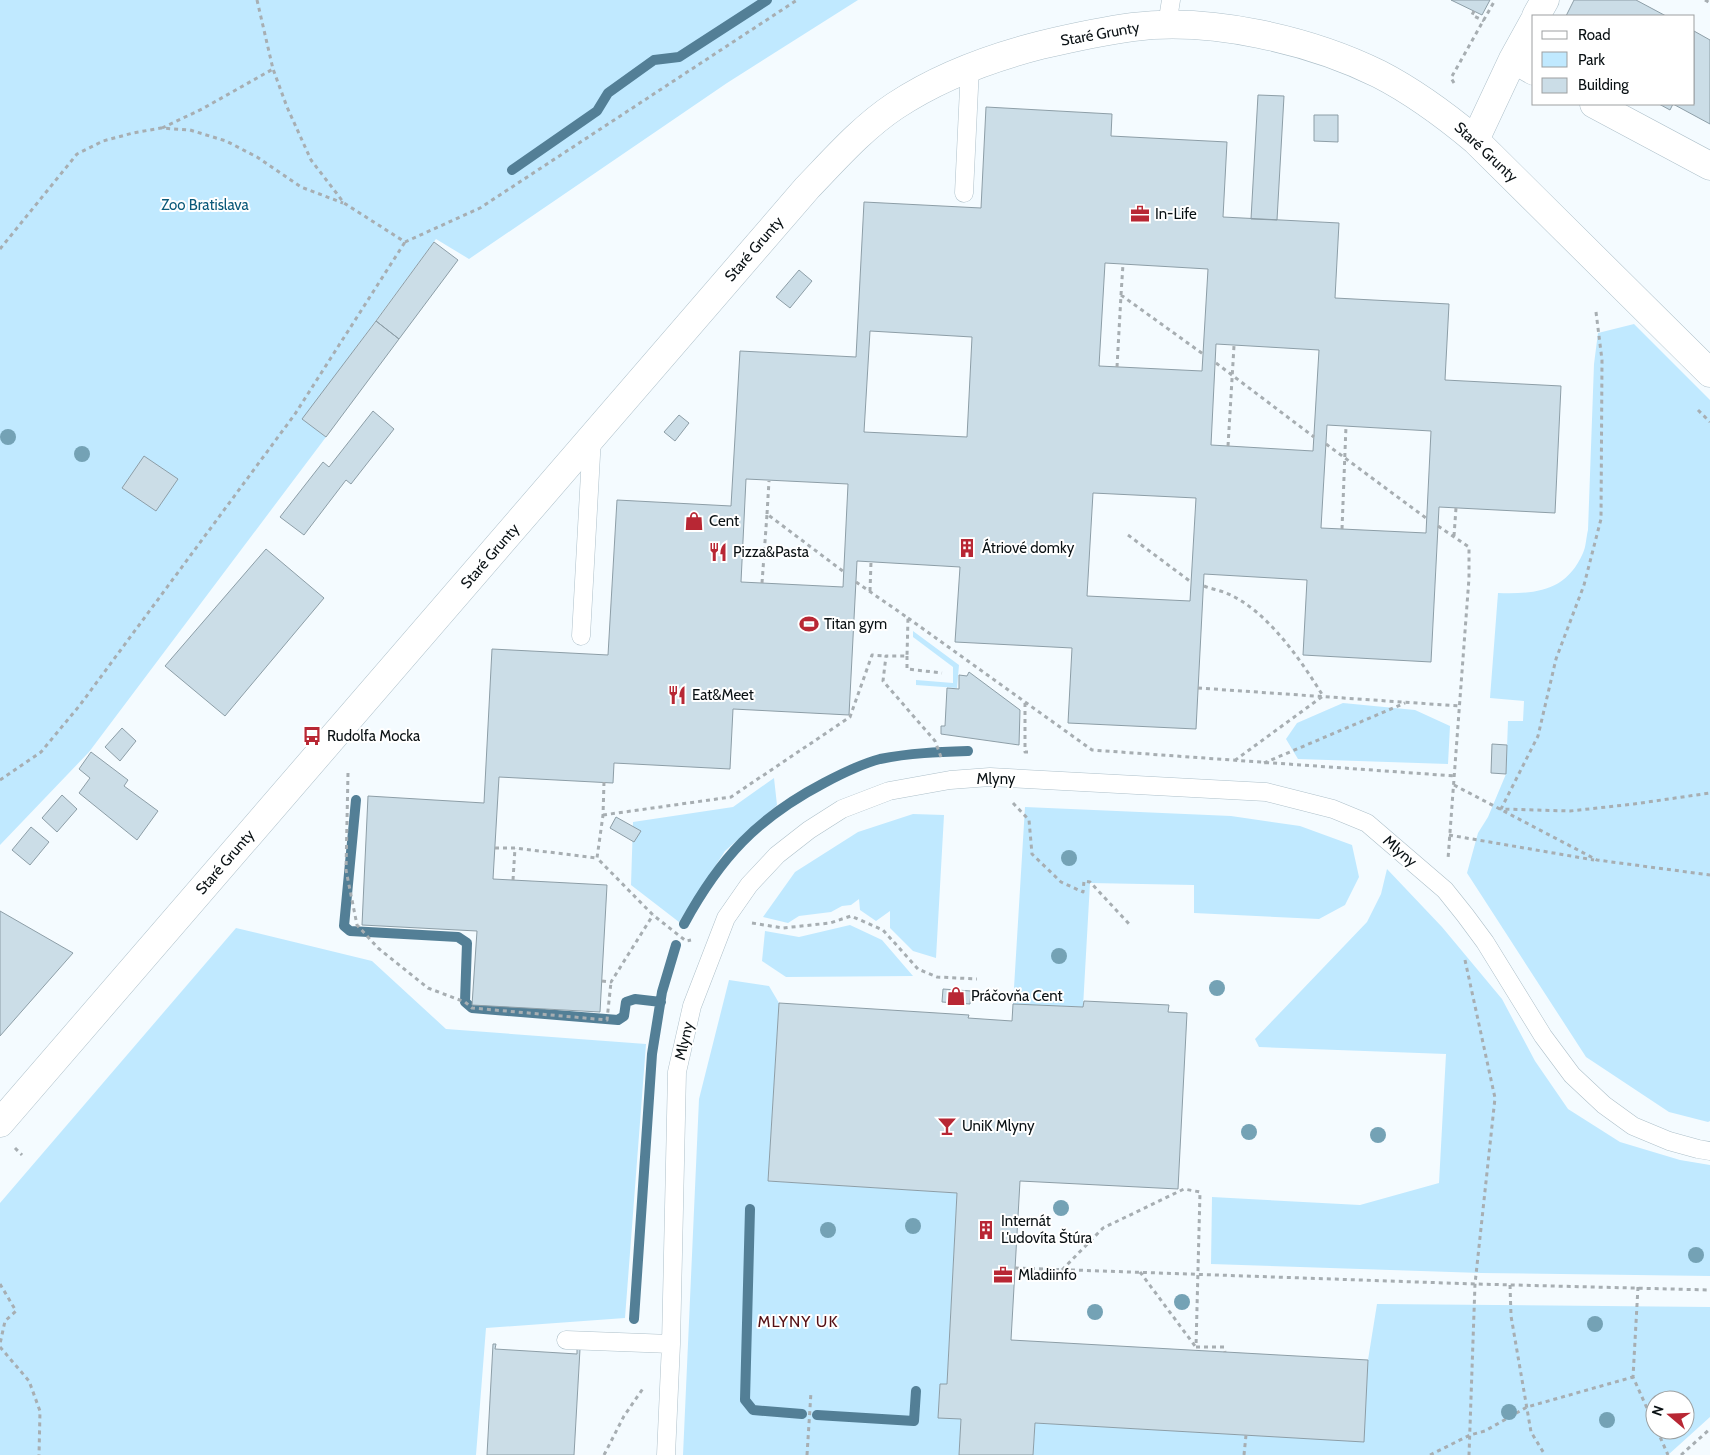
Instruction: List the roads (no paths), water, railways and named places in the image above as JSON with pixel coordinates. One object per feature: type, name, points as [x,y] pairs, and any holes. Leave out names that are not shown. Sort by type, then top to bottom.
[{"type":"street","points":[[1537,15],[1545,0]]},
{"type":"street","name":"Staré Grunty","points":[[0,1124],[769,231],[848,145],[895,106],[970,67],[1008,54],[1067,39],[1135,27],[1169,12],[1206,26],[1267,36],[1343,59],[1378,74],[1407,90],[1442,113],[1475,140],[1710,373]]},
{"type":"street","points":[[1475,140],[1523,65],[1532,29]]},
{"type":"street","points":[[1596,105],[1710,166]]},
{"type":"lane","points":[[964,193],[970,67]]},
{"type":"lane","points":[[582,636],[592,437]]},
{"type":"lane","name":"Mlyny","points":[[666,1455],[671,1344],[676,1072],[692,1006],[726,918],[749,885],[777,855],[809,830],[842,809],[889,791],[950,780],[990,777],[1266,792],[1334,810],[1367,823],[1445,890],[1485,942],[1543,1036],[1572,1076],[1604,1104],[1634,1126],[1669,1141],[1710,1151]]},
{"type":"lane","points":[[566,1340],[671,1344]]},
{"type":"waterway","points":[[512,170],[597,111],[608,93],[654,60],[679,57],[767,0]]},
{"type":"waterway","points":[[684,924],[712,879],[742,842],[800,796],[844,773],[880,759],[913,754],[968,751]]},
{"type":"waterway","points":[[356,800],[344,926],[350,931],[458,937],[467,943],[465,1002],[472,1008],[618,1020],[624,1016],[626,1002],[635,999],[661,1002]]},
{"type":"waterway","points":[[634,1319],[652,1054],[662,992],[676,945]]},
{"type":"waterway","points":[[750,1209],[745,1400],[753,1410],[802,1414]]},
{"type":"waterway","points":[[817,1415],[914,1421],[916,1391]]},
{"type":"place","name":"In-Life","points":[[1140,214]]},
{"type":"place","name":"Cent","points":[[694,521]]},
{"type":"place","name":"Átriové domky","points":[[967,548]]},
{"type":"place","name":"Pizza&Pasta","points":[[718,552]]},
{"type":"place","name":"Titan gym","points":[[809,624]]},
{"type":"place","name":"Eat&Meet","points":[[677,695]]},
{"type":"place","name":"Rudolfa Mocka","points":[[312,736]]},
{"type":"place","name":"Práčovňa Cent","points":[[956,996]]},
{"type":"place","name":"UniK Mlyny","points":[[947,1126]]},
{"type":"place","name":"Internát Ľudovíta Štúra","points":[[986,1230]]},
{"type":"place","name":"Mladiinfo","points":[[1003,1275]]},
{"type":"district","name":"MLYNY UK","points":[[798,1321]]},
{"type":"park label","name":"Zoo Bratislava","points":[[205,205]]}]
